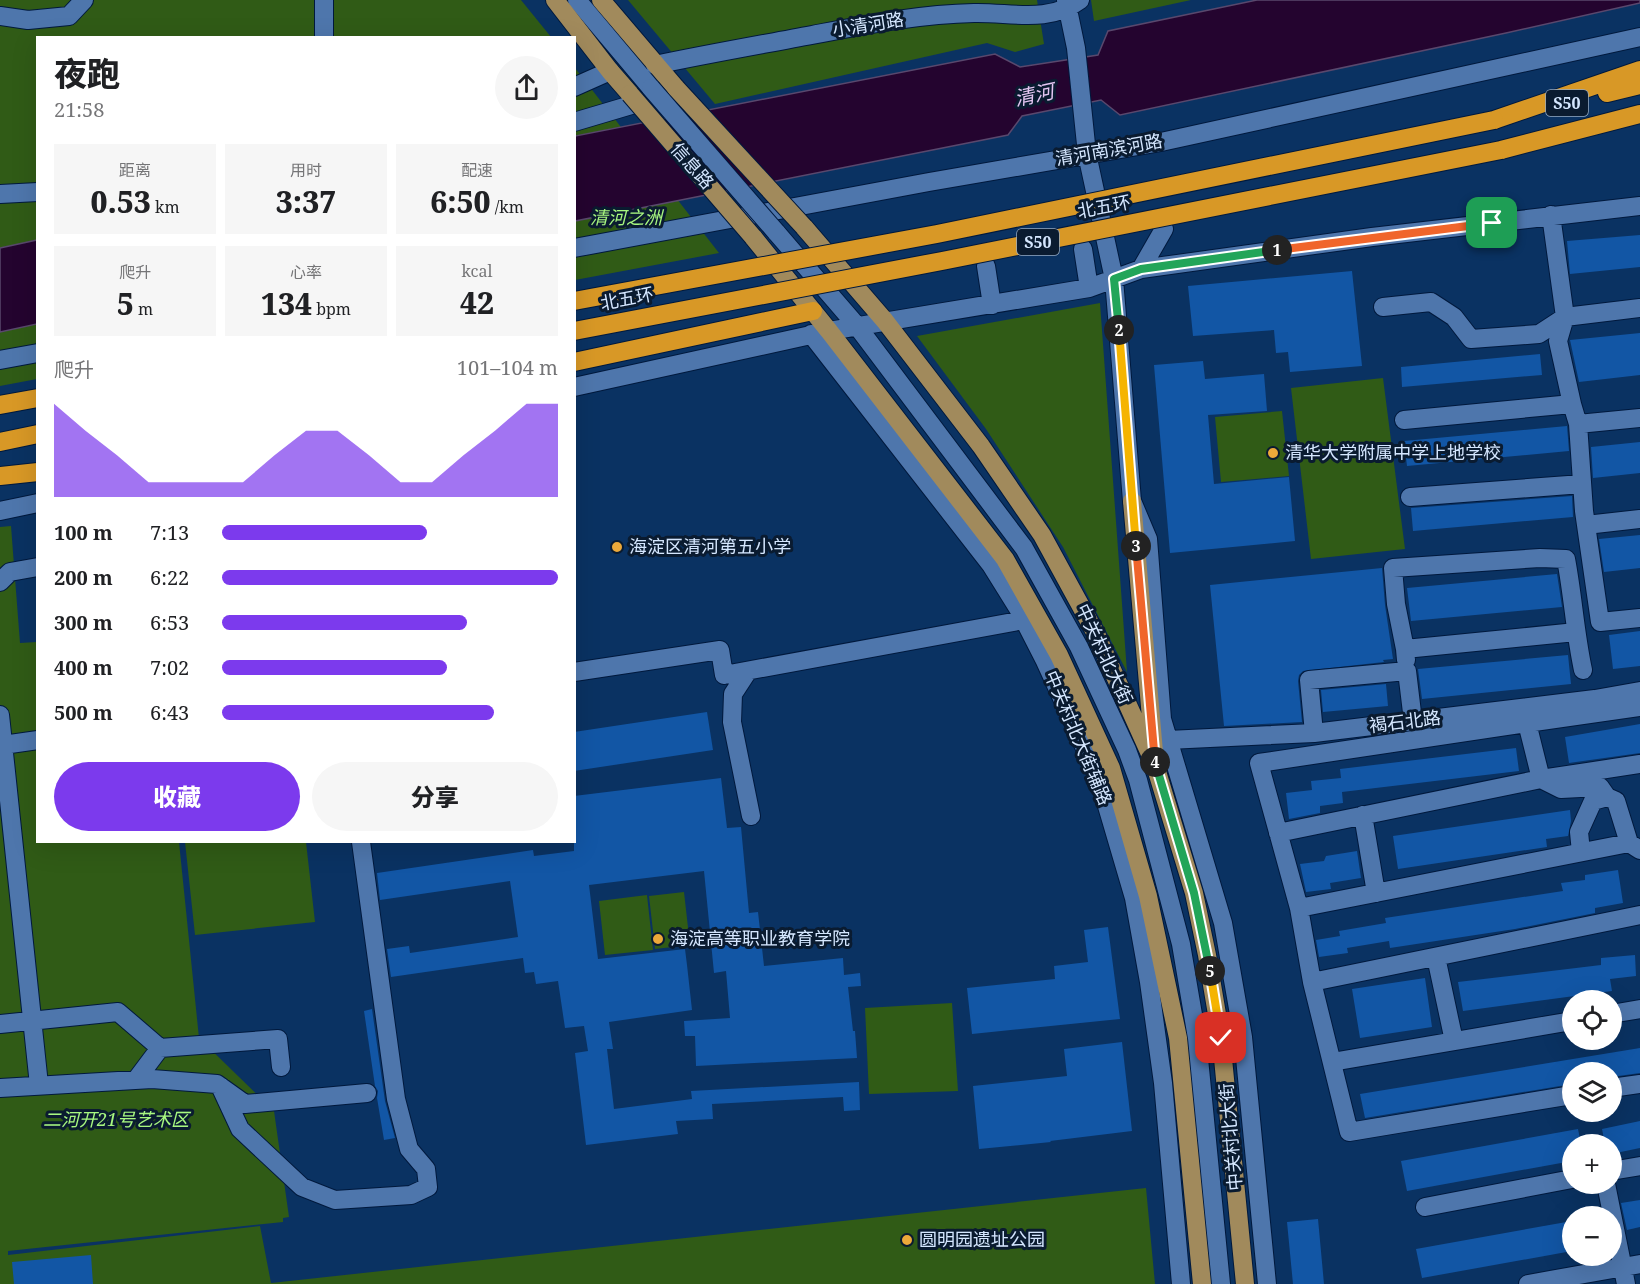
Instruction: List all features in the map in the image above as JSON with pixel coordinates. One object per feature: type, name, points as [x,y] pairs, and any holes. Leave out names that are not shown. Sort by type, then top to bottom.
[{"type":"highway","points":[[1494,120],[1640,70]]},
{"type":"highway","name":"北五环","points":[[576,301],[937,234],[1494,120],[1640,85]]},
{"type":"highway","name":"北五环","points":[[576,331],[942,261],[1501,150],[1640,114]]},
{"type":"highway","points":[[576,362],[813,311]]},
{"type":"highway","points":[[0,405],[36,398]]},
{"type":"highway","points":[[0,442],[36,434]]},
{"type":"highway","points":[[0,476],[36,472]]},
{"type":"main road","name":"信息路","points":[[555,0],[610,71],[753,237],[813,311],[820,333]]},
{"type":"main road","points":[[601,0],[655,65],[804,227],[885,321]]},
{"type":"main road","name":"中关村北大街","points":[[885,321],[981,446],[1069,580],[1155,765],[1194,893],[1207,955],[1221,1038],[1245,1284]]},
{"type":"main road","points":[[820,333],[1005,559],[1032,603],[1059,655],[1111,768],[1149,896],[1178,1038],[1202,1284]]},
{"type":"main road","points":[[1132,501],[1155,765]]},
{"type":"street","points":[[0,16],[28,20],[69,16],[84,0]]},
{"type":"street","points":[[324,0],[324,36]]},
{"type":"street","name":"信息路","points":[[577,0],[856,326]]},
{"type":"street","points":[[1071,3],[1087,154],[1114,279],[1132,501],[1148,539],[1162,718],[1223,923],[1243,1037],[1267,1284]]},
{"type":"street","name":"小清河路","points":[[655,65],[845,28],[938,15],[976,13],[1024,17],[1071,3]]},
{"type":"street","name":"清河南滨河路","points":[[576,248],[1161,142],[1640,37]]},
{"type":"street","points":[[576,86],[610,71]]},
{"type":"street","points":[[576,121],[634,98]]},
{"type":"street","points":[[0,194],[36,192]]},
{"type":"street","points":[[576,387],[856,326],[1089,288],[1141,269],[1372,237],[1640,206]]},
{"type":"street","points":[[1551,215],[1565,317],[1558,341],[1578,424],[1586,525],[1600,622],[1640,618]]},
{"type":"street","points":[[1141,269],[1164,229]]},
{"type":"street","points":[[1083,249],[1089,288]]},
{"type":"street","points":[[986,266],[992,305]]},
{"type":"street","points":[[1383,307],[1431,302],[1454,317],[1471,339],[1539,334],[1565,317],[1640,308]]},
{"type":"street","name":"中关村北大街","points":[[856,326],[1024,548],[1078,647],[1127,750],[1138,780],[1181,944],[1197,1038],[1221,1284]]},
{"type":"street","name":"中关村北大街辅路","points":[[820,333],[992,565],[1024,620],[1099,779],[1134,898],[1149,982],[1164,1083],[1181,1284]]},
{"type":"street","points":[[0,360],[36,353]]},
{"type":"street","points":[[1404,420],[1572,404]]},
{"type":"street","points":[[1578,424],[1640,418]]},
{"type":"street","points":[[1410,497],[1582,484]]},
{"type":"street","points":[[0,511],[36,503]]},
{"type":"street","points":[[1586,525],[1640,519]]},
{"type":"street","points":[[1413,721],[1393,568],[1540,558],[1566,559],[1583,670]]},
{"type":"street","points":[[0,582],[10,572],[36,567]]},
{"type":"street","points":[[576,672],[720,650],[724,675],[1024,620]]},
{"type":"street","points":[[1405,649],[1576,632]]},
{"type":"street","points":[[748,671],[733,694],[732,722],[751,816]]},
{"type":"street","points":[[1314,733],[1310,680],[1407,671]]},
{"type":"street","name":"褐石北路","points":[[1168,740],[1314,733],[1595,699],[1640,691]]},
{"type":"street","points":[[1562,1097],[1349,1132],[1312,982],[1299,908],[1259,763],[1640,707]]},
{"type":"street","points":[[0,715],[39,1085]]},
{"type":"street","points":[[1299,908],[1581,852],[1634,846],[1616,801],[1607,797],[1599,787],[1561,789],[1541,779],[1527,723]]},
{"type":"street","points":[[3,745],[36,740]]},
{"type":"street","points":[[1278,833],[1541,779],[1640,764]]},
{"type":"street","points":[[1581,852],[1579,832],[1593,801],[1607,797]]},
{"type":"street","points":[[1363,815],[1376,893]]},
{"type":"street","points":[[220,1086],[240,1129],[302,1188],[335,1200],[411,1195],[428,1187],[426,1169],[409,1149],[396,1099],[361,843]]},
{"type":"street","points":[[1312,982],[1640,915]]},
{"type":"street","points":[[1436,957],[1454,1041]]},
{"type":"street","points":[[1622,1012],[1640,1009]]},
{"type":"street","points":[[0,1024],[118,1012],[160,1048],[278,1039],[281,1067]]},
{"type":"street","points":[[1332,1062],[1562,1023]]},
{"type":"street","points":[[136,1080],[160,1048]]},
{"type":"street","points":[[0,1088],[152,1079],[217,1084],[245,1104],[367,1093]]},
{"type":"street","points":[[1622,1086],[1640,1084]]},
{"type":"street","points":[[1622,1169],[1640,1166]]},
{"type":"street","points":[[1425,1207],[1562,1181]]},
{"type":"street","points":[[1528,1284],[1630,1271],[1609,1194]]},
{"type":"green space","points":[[0,0],[521,0],[550,36],[36,36],[36,379],[0,386]]},
{"type":"green space","points":[[628,0],[1037,0],[1044,44],[1015,52],[987,43],[715,104]]},
{"type":"green space","points":[[1091,0],[1191,0],[1094,21]]},
{"type":"green space","name":"清河之洲","points":[[576,69],[719,253],[576,280]]},
{"type":"green space","points":[[1100,303],[1127,672],[1063,547],[986,429],[917,336]]},
{"type":"green space","points":[[1383,378],[1405,549],[1311,559],[1291,388]]},
{"type":"green space","points":[[1282,411],[1289,476],[1221,482],[1215,417]]},
{"type":"green space","name":"二河开21号艺术区","points":[[11,526],[20,643],[36,642],[36,843],[179,843],[199,1038],[274,1111],[289,1217],[283,1218],[283,1222],[8,1251],[8,1255],[260,1226],[271,1283],[1146,1188],[1155,1284],[0,1284],[0,527]]},
{"type":"green space","points":[[185,843],[306,843],[315,922],[195,935]]},
{"type":"green space","points":[[684,892],[690,945],[655,949],[649,896]]},
{"type":"green space","points":[[647,895],[653,950],[605,955],[599,901]]},
{"type":"green space","points":[[952,1003],[958,1091],[869,1094],[865,1008]]},
{"type":"water","name":"清河","points":[[1257,0],[1640,0],[1640,3],[1506,33],[1120,115],[1101,100],[1022,116],[1008,135],[576,221],[576,136],[995,54],[1020,67],[1098,55],[1108,31]]},
{"type":"water","points":[[36,240],[36,324],[0,332],[0,248]]},
{"type":"building","points":[[1640,235],[1640,267],[1570,274],[1567,241]]},
{"type":"building","points":[[1352,271],[1362,366],[1290,372],[1288,352],[1276,353],[1274,330],[1193,336],[1188,286]]},
{"type":"building","points":[[1640,333],[1640,375],[1579,382],[1570,340]]},
{"type":"building","points":[[1540,354],[1542,375],[1402,387],[1401,367]]},
{"type":"building","points":[[1203,361],[1205,379],[1264,374],[1267,411],[1208,415],[1214,484],[1289,477],[1295,541],[1170,553],[1154,365]]},
{"type":"building","points":[[1567,426],[1569,451],[1407,466],[1404,441]]},
{"type":"building","points":[[1640,442],[1640,473],[1593,478],[1591,447]]},
{"type":"building","points":[[1572,496],[1573,517],[1413,531],[1411,508]]},
{"type":"building","points":[[1640,535],[1640,568],[1604,572],[1599,539]]},
{"type":"building","points":[[1382,568],[1393,659],[1303,671],[1298,681],[1302,722],[1224,726],[1210,585]]},
{"type":"building","points":[[1557,574],[1562,607],[1411,621],[1407,588]]},
{"type":"building","points":[[1640,631],[1640,666],[1613,669],[1609,635]]},
{"type":"building","points":[[1568,655],[1571,684],[1422,699],[1418,669]]},
{"type":"building","points":[[1386,684],[1388,706],[1323,712],[1321,690]]},
{"type":"building","points":[[707,712],[713,750],[576,771],[576,732]]},
{"type":"building","points":[[1640,724],[1640,753],[1569,763],[1565,737]]},
{"type":"building","points":[[1516,748],[1519,771],[1342,792],[1343,803],[1320,806],[1320,813],[1289,819],[1286,793],[1312,790],[1311,781],[1341,778],[1340,769]]},
{"type":"building","points":[[721,778],[727,828],[741,827],[749,913],[758,912],[764,966],[843,958],[844,975],[860,973],[861,986],[848,987],[857,1058],[696,1066],[695,1036],[685,1036],[684,1021],[730,1018],[726,971],[714,973],[704,871],[589,885],[598,959],[685,949],[687,965],[692,1010],[609,1022],[613,1049],[607,1049],[614,1109],[692,1099],[691,1091],[859,1082],[860,1110],[844,1111],[843,1097],[712,1104],[713,1119],[676,1121],[678,1134],[586,1145],[575,1053],[588,1051],[584,1026],[565,1028],[558,981],[536,984],[534,972],[525,973],[523,958],[391,977],[387,949],[409,946],[410,953],[518,937],[510,881],[380,900],[377,873],[533,850],[534,856],[574,851],[576,796]]},
{"type":"building","points":[[1570,810],[1571,821],[1568,836],[1546,839],[1547,847],[1398,869],[1393,836]]},
{"type":"building","points":[[1357,851],[1361,878],[1330,883],[1331,889],[1306,892],[1300,864],[1324,861],[1326,856]]},
{"type":"building","points":[[1618,870],[1623,903],[1595,908],[1595,913],[1515,929],[1390,948],[1389,941],[1347,948],[1348,953],[1319,957],[1316,940],[1340,936],[1339,931],[1386,923],[1385,918],[1563,891],[1561,883],[1585,880],[1585,875]]},
{"type":"building","points":[[1108,927],[1120,1019],[972,1034],[967,988],[1055,979],[1054,966],[1088,962],[1084,930]]},
{"type":"building","points":[[1635,955],[1636,976],[1610,979],[1612,990],[1562,990],[1562,998],[1463,1011],[1458,982],[1601,965],[1601,958]]},
{"type":"building","points":[[1425,978],[1432,1027],[1360,1038],[1352,989]]},
{"type":"building","points":[[372,1009],[385,1101],[395,1138],[384,1140],[364,1011]]},
{"type":"building","points":[[1122,1042],[1132,1131],[979,1149],[973,1086],[1067,1076],[1064,1049]]},
{"type":"building","points":[[1640,1048],[1640,1073],[1622,1075],[1622,1062],[1562,1062],[1562,1086],[1365,1118],[1360,1094]]},
{"type":"building","points":[[1640,1121],[1640,1148],[1622,1152],[1622,1134],[1603,1134],[1602,1129]]},
{"type":"building","points":[[1578,1129],[1579,1134],[1562,1134],[1562,1163],[1407,1191],[1401,1161]]},
{"type":"building","points":[[1640,1200],[1640,1227],[1627,1230],[1621,1203]]},
{"type":"building","points":[[1318,1219],[1324,1284],[1293,1284],[1287,1222]]},
{"type":"building","points":[[1562,1223],[1562,1253],[1422,1278],[1416,1249]]},
{"type":"building","points":[[91,1255],[93,1284],[14,1284],[12,1262]]},
{"type":"place","name":"清华大学附属中学上地学校","points":[[1273,453]]},
{"type":"place","name":"海淀区清河第五小学","points":[[617,547]]},
{"type":"place","name":"海淀高等职业教育学院","points":[[658,939]]},
{"type":"place","name":"圆明园遗址公园","points":[[907,1240]]},
{"type":"route","points":[[1221,1038],[1194,893],[1155,765],[1114,279],[1141,269],[1492,223]]}]
